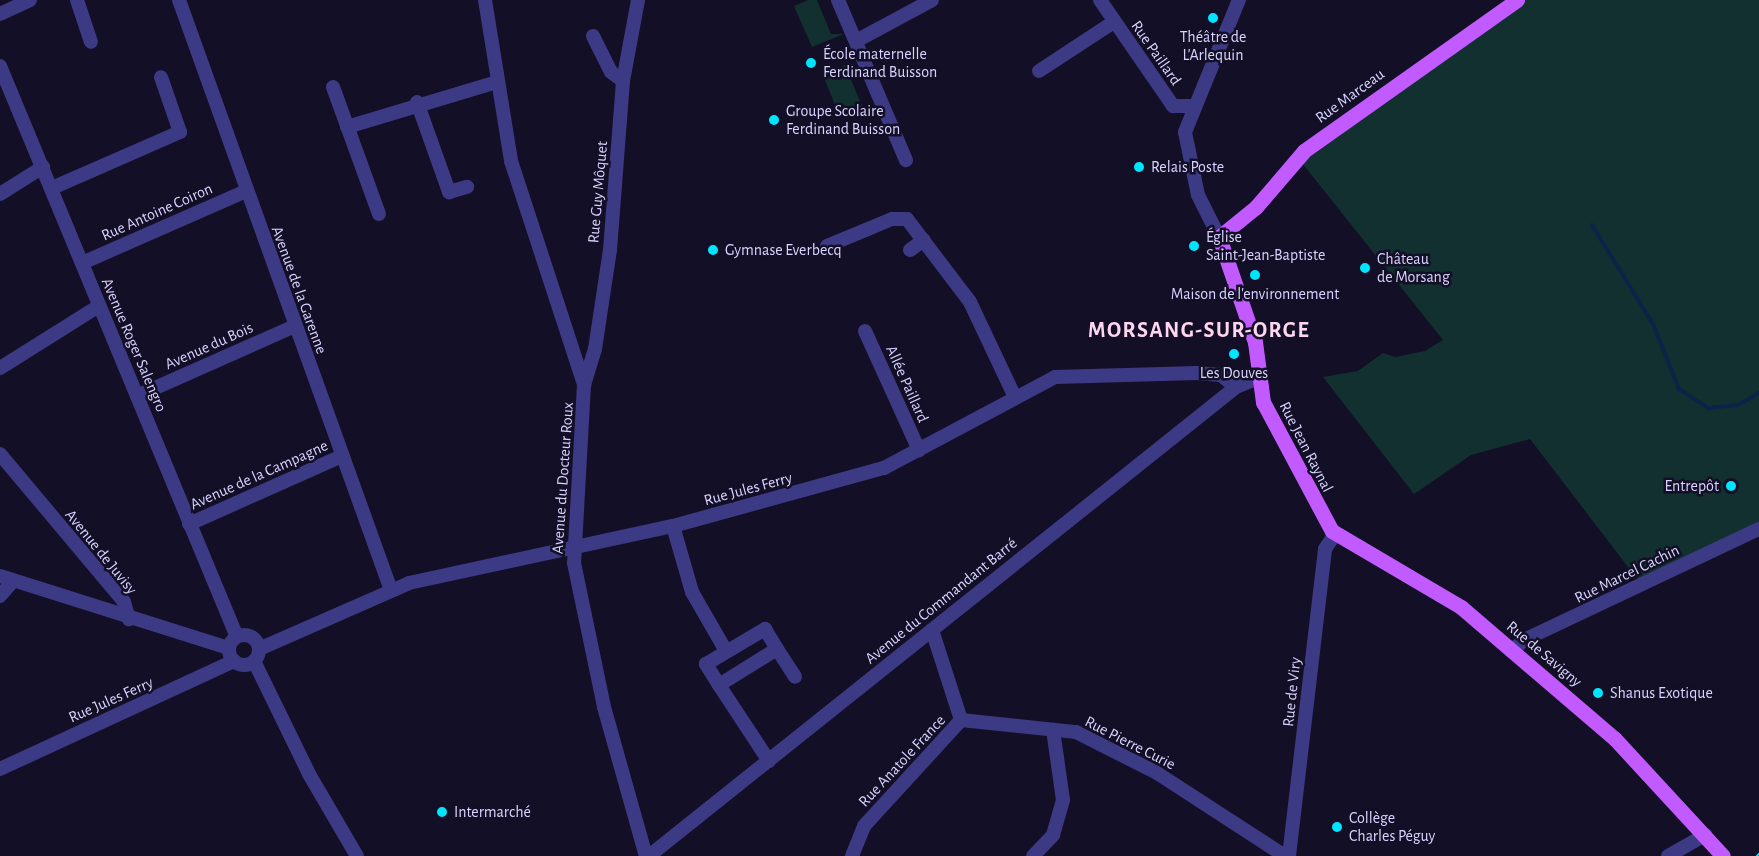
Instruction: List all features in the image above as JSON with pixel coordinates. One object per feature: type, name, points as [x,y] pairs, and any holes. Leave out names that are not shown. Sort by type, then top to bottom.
[{"type":"main road","name":"Rue Marceau","points":[[1219,237],[1256,207],[1304,151],[1516,0]]},
{"type":"main road","name":"Rue Jean Raynal","points":[[1219,237],[1255,342],[1258,378],[1272,423],[1335,534]]},
{"type":"main road","name":"Rue de Savigny","points":[[1335,534],[1440,591],[1615,739],[1723,856]]},
{"type":"street","points":[[0,14],[30,0]]},
{"type":"street","points":[[77,0],[91,42]]},
{"type":"street","name":"Avenue de la Garenne","points":[[179,0],[391,590]]},
{"type":"street","name":"Avenue du Docteur Roux","points":[[485,0],[511,161],[568,344],[584,384],[573,549],[604,707],[647,856]]},
{"type":"street","name":"Rue Guy Môquet","points":[[584,384],[597,335],[623,81],[638,0]]},
{"type":"street","points":[[838,0],[906,160]]},
{"type":"street","points":[[856,41],[932,0]]},
{"type":"street","name":"Rue Paillard","points":[[1100,0],[1173,106],[1194,106]]},
{"type":"street","name":"Rue Jean Raynal","points":[[1219,237],[1192,175],[1185,132],[1194,106],[1235,20],[1239,0]]},
{"type":"street","points":[[1039,71],[1114,22]]},
{"type":"street","points":[[594,36],[611,72],[623,81]]},
{"type":"street","name":"Avenue Roger Salengro","points":[[0,66],[189,524],[233,649]]},
{"type":"street","points":[[52,189],[180,132],[161,77]]},
{"type":"street","points":[[347,127],[417,102],[497,82]]},
{"type":"street","points":[[333,87],[379,214]]},
{"type":"street","points":[[417,102],[449,192],[467,187]]},
{"type":"street","points":[[0,194],[43,167]]},
{"type":"street","name":"Rue Antoine Coiron","points":[[82,263],[246,191]]},
{"type":"street","points":[[827,246],[898,218],[907,219],[970,302],[1015,397]]},
{"type":"street","points":[[910,250],[924,240]]},
{"type":"street","points":[[0,368],[99,306]]},
{"type":"street","name":"Avenue du Bois","points":[[137,396],[295,326]]},
{"type":"street","name":"Allée Paillard","points":[[865,331],[919,450]]},
{"type":"street","name":"Rue Jules Ferry","points":[[256,655],[391,590],[674,526],[870,473],[919,450],[1055,377],[1188,373],[1221,375],[1236,387]]},
{"type":"street","name":"Avenue du Commandant Barré","points":[[647,856],[1236,387],[1258,378]]},
{"type":"street","name":"Avenue de Juvisy","points":[[0,454],[124,602],[129,619],[233,649]]},
{"type":"street","name":"Avenue de la Campagne","points":[[189,524],[342,456]]},
{"type":"street","points":[[674,526],[692,592],[726,651]]},
{"type":"street","name":"Rue Marcel Cachin","points":[[1511,651],[1532,636],[1759,530]]},
{"type":"street","name":"Rue de Viry","points":[[1287,856],[1325,549],[1335,534]]},
{"type":"street","points":[[0,597],[7,579],[129,619]]},
{"type":"street","points":[[769,761],[706,664],[765,629],[795,677]]},
{"type":"street","points":[[932,630],[961,720]]},
{"type":"street","points":[[233,649],[251,637],[256,655],[309,774],[357,856]]},
{"type":"street","points":[[233,649],[256,655]]},
{"type":"street","name":"Rue Jules Ferry","points":[[0,769],[233,649]]},
{"type":"street","points":[[719,685],[777,649]]},
{"type":"street","name":"Rue Pierre Curie","points":[[961,720],[1076,732],[1158,773],[1287,856]]},
{"type":"street","name":"Rue Anatole France","points":[[852,856],[864,826],[961,720]]},
{"type":"street","points":[[1033,856],[1053,835],[1063,800],[1053,730]]},
{"type":"street","points":[[1668,856],[1705,835]]},
{"type":"green space","points":[[808,0],[817,0],[831,34],[844,34],[812,47],[794,6]]},
{"type":"green space","points":[[1526,0],[1759,0],[1759,529],[1641,584],[1530,439],[1471,455],[1414,494],[1323,377],[1358,371],[1383,353],[1395,357],[1425,351],[1443,340],[1302,163]]},
{"type":"green space","points":[[845,65],[862,106],[846,113],[837,110],[823,75]]},
{"type":"waterway","points":[[1592,225],[1653,324],[1679,389],[1708,408],[1738,405],[1759,393]]},
{"type":"place","name":"Théâtre de L'Arlequin","points":[[1213,18]]},
{"type":"place","name":"École maternelle Ferdinand Buisson","points":[[811,63]]},
{"type":"place","name":"Groupe Scolaire Ferdinand Buisson","points":[[774,120]]},
{"type":"place","name":"Relais Poste","points":[[1139,167]]},
{"type":"place","name":"Église Saint-Jean-Baptiste","points":[[1194,246]]},
{"type":"place","name":"Gymnase Everbecq","points":[[713,250]]},
{"type":"place","name":"Château de Morsang","points":[[1365,268]]},
{"type":"place","name":"Maison de l'environnement","points":[[1255,275]]},
{"type":"place","name":"Les Douves","points":[[1234,354]]},
{"type":"place","name":"Entrepôt","points":[[1731,486]]},
{"type":"place","name":"Shanus Exotique","points":[[1598,693]]},
{"type":"place","name":"Intermarché","points":[[442,812]]},
{"type":"place","name":"Collège Charles Péguy","points":[[1337,827]]},
{"type":"district","name":"MORSANG-SUR-ORGE","points":[[1199,331]]}]
